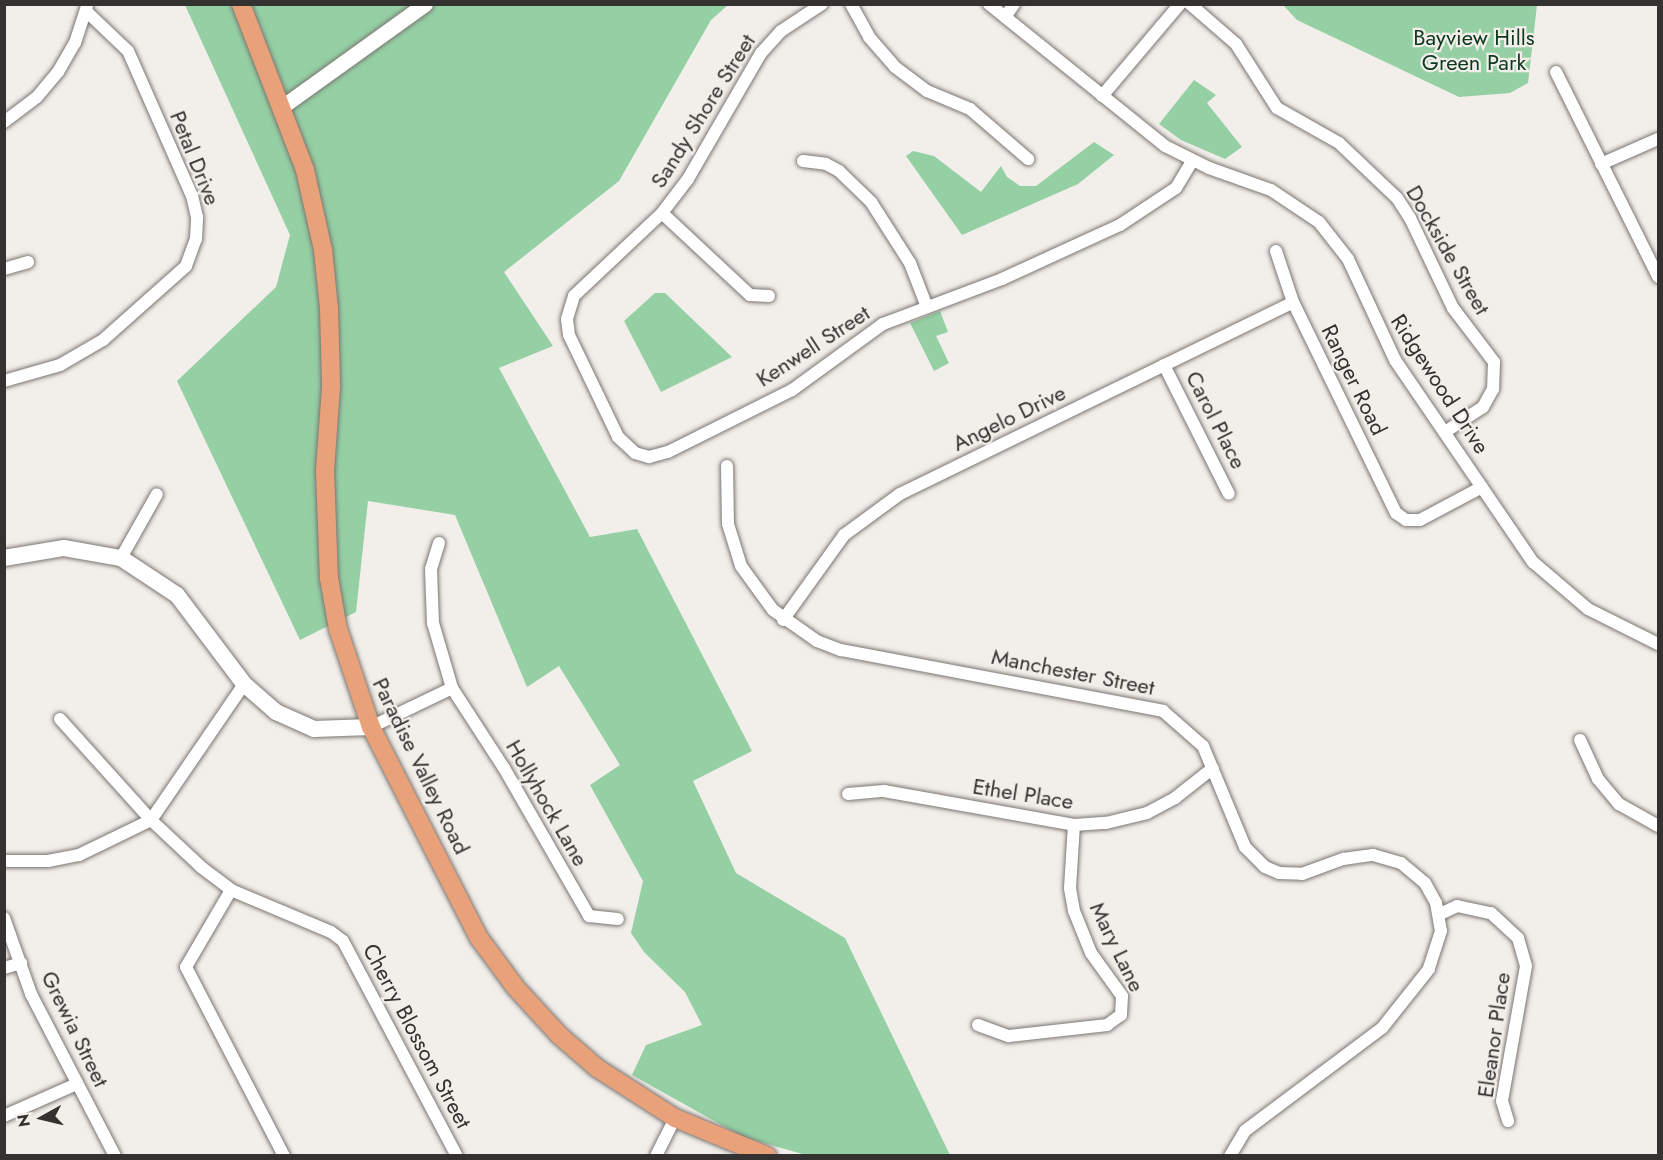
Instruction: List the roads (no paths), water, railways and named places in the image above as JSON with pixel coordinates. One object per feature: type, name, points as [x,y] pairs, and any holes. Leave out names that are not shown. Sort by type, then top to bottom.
[{"type":"main road","name":"Paradise Valley Road","points":[[241,4],[305,170],[323,250],[329,308],[331,387],[325,471],[329,578],[338,629],[371,727],[479,938],[516,988],[559,1035],[597,1068],[675,1118],[767,1155]]},
{"type":"main road","points":[[4,558],[64,548],[121,558],[177,595],[244,684],[276,712],[314,729],[371,727]]},
{"type":"street","points":[[282,106],[425,4]]},
{"type":"street","name":"Sandy Shore Street","points":[[626,248],[662,213],[688,179],[761,53],[781,31],[822,4]]},
{"type":"street","points":[[851,4],[869,37],[895,67],[927,91],[970,109],[1028,159]]},
{"type":"street","name":"Ridgewood Drive","points":[[989,4],[1153,137],[1192,161],[1284,196],[1330,233],[1356,273],[1388,348],[1533,562],[1559,587],[1601,617],[1659,644]]},
{"type":"street","points":[[1005,17],[1014,4]]},
{"type":"street","points":[[1102,96],[1180,4]]},
{"type":"street","name":"Dockside Street","points":[[1190,4],[1236,44],[1277,108],[1339,143],[1379,178],[1410,218],[1454,308],[1494,362],[1493,389],[1482,407],[1445,432]]},
{"type":"street","points":[[4,122],[37,97],[58,72],[75,43],[86,8]]},
{"type":"street","name":"Petal Drive","points":[[4,381],[60,365],[103,340],[186,266],[196,239],[197,217],[192,196],[128,51],[86,8]]},
{"type":"street","points":[[1556,72],[1659,277]]},
{"type":"street","points":[[1601,164],[1659,139]]},
{"type":"street","points":[[803,161],[826,164],[839,171],[871,202],[909,263],[927,307]]},
{"type":"street","name":"Kenwell Street","points":[[626,248],[574,296],[567,319],[569,334],[618,437],[628,449],[642,456],[668,452],[792,390],[883,324],[1050,259],[1120,225],[1176,188],[1192,161]]},
{"type":"street","points":[[662,213],[750,295],[769,296]]},
{"type":"street","name":"Ranger Road","points":[[1276,251],[1293,302],[1396,513],[1406,520],[1420,520],[1482,487]]},
{"type":"street","points":[[4,269],[28,262]]},
{"type":"street","name":"Angelo Drive","points":[[783,620],[818,566],[844,536],[900,494],[1293,302]]},
{"type":"street","name":"Carol Place","points":[[1164,365],[1229,494]]},
{"type":"street","name":"Manchester Street","points":[[726,466],[726,509],[736,553],[755,590],[783,620],[817,641],[841,650],[1163,711],[1191,731],[1213,768],[1245,847],[1265,867],[1295,875],[1353,856],[1382,857],[1418,875],[1431,893],[1440,914]]},
{"type":"street","points":[[121,558],[157,494]]},
{"type":"street","name":"Hollyhock Lane","points":[[439,543],[431,569],[433,623],[452,688],[589,916],[618,919]]},
{"type":"street","points":[[4,861],[48,861],[79,855],[107,844],[151,820],[244,684]]},
{"type":"street","points":[[371,727],[452,688]]},
{"type":"street","name":"Cherry Blossom Street","points":[[60,719],[151,820],[231,890],[331,932],[343,941],[457,1155]]},
{"type":"street","points":[[1580,740],[1598,779],[1619,804],[1659,826]]},
{"type":"street","name":"Ethel Place","points":[[848,794],[884,791],[1074,825],[1106,823],[1147,813],[1175,798],[1213,768]]},
{"type":"street","name":"Mary Lane","points":[[978,1025],[1009,1036],[1107,1025],[1121,1015],[1122,996],[1091,952],[1074,911],[1070,888],[1074,825]]},
{"type":"street","points":[[231,890],[186,967],[284,1155]]},
{"type":"street","name":"Eleanor Place","points":[[1440,914],[1456,906],[1491,913],[1518,938],[1526,966],[1502,1101],[1508,1121]]},
{"type":"street","points":[[1230,1155],[1245,1131],[1382,1028],[1429,969],[1437,952],[1440,914]]},
{"type":"street","name":"Grewia Street","points":[[4,918],[31,994],[115,1155]]},
{"type":"street","points":[[4,968],[21,963]]},
{"type":"street","points":[[4,1116],[77,1084]]},
{"type":"street","points":[[656,1155],[675,1118]]},
{"type":"park label","name":"Bayview Hills Green Park","points":[[1474,50]]}]
